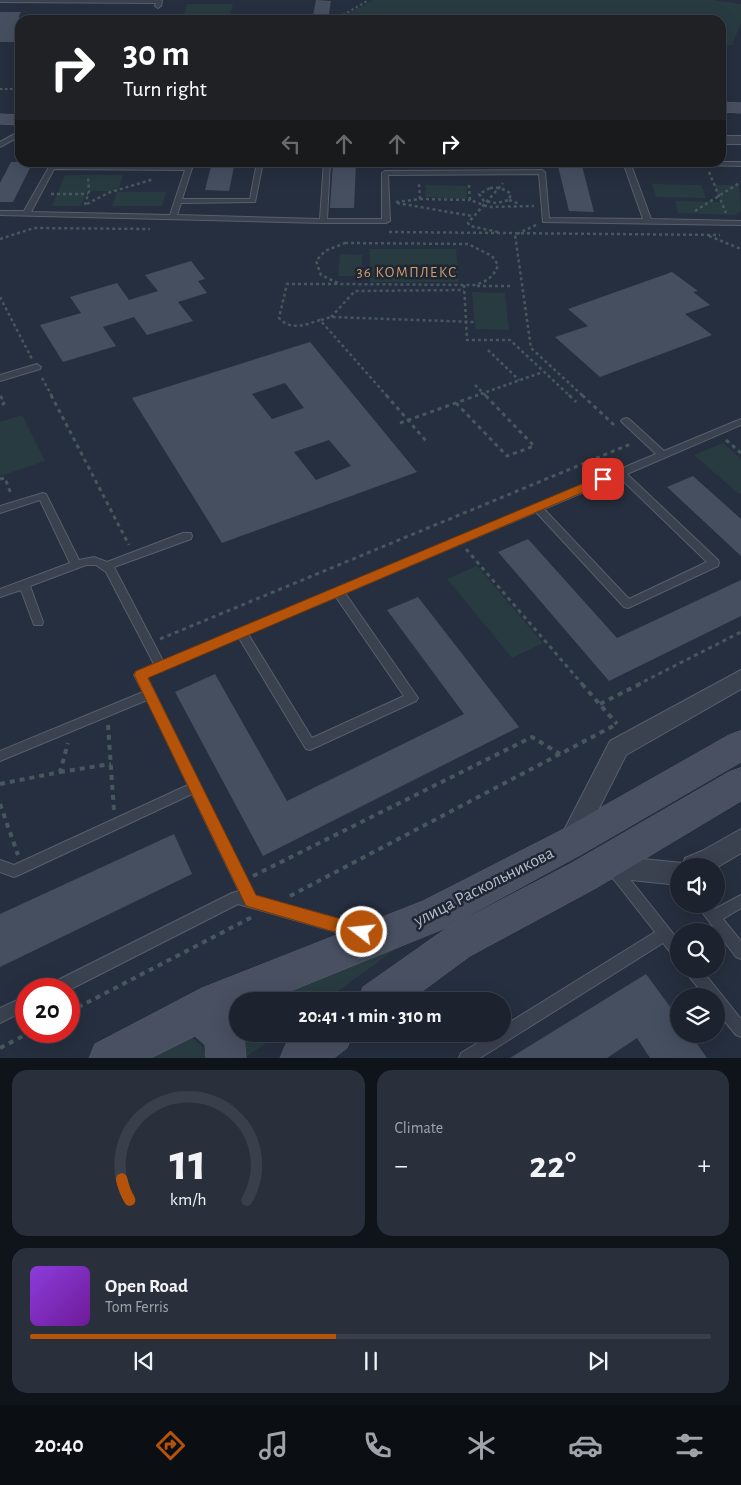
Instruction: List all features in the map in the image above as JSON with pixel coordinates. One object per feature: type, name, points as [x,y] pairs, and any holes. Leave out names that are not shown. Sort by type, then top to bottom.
[{"type":"street","points":[[726,107],[741,108]]},
{"type":"street","points":[[0,119],[15,120]]},
{"type":"street","points":[[726,134],[741,125]]},
{"type":"street","points":[[726,137],[741,140]]},
{"type":"street","points":[[570,843],[618,748],[624,732],[741,679]]},
{"type":"street","name":"улица Раскольникова","points":[[109,1058],[216,1002],[436,914],[570,843],[741,746]]},
{"type":"street","points":[[389,992],[457,943],[598,872],[741,783]]},
{"type":"street","points":[[713,858],[741,840]]},
{"type":"street","points":[[598,872],[670,873]]},
{"type":"street","points":[[164,1028],[200,1014],[224,1036],[226,1058]]},
{"type":"street","points":[[300,1058],[321,1042]]},
{"type":"lane","points":[[0,0],[159,1],[158,6]]},
{"type":"lane","points":[[94,8],[99,0]]},
{"type":"lane","points":[[0,146],[15,136]]},
{"type":"lane","points":[[726,164],[741,164]]},
{"type":"lane","points":[[27,213],[52,167],[189,168],[173,216]]},
{"type":"lane","points":[[178,201],[252,201],[259,167]]},
{"type":"lane","points":[[323,221],[327,167]]},
{"type":"lane","points":[[628,167],[648,222]]},
{"type":"lane","points":[[0,213],[386,221],[385,173],[542,172],[546,220],[741,223]]},
{"type":"lane","points":[[0,378],[37,368]]},
{"type":"lane","points":[[626,420],[662,454]]},
{"type":"lane","points":[[251,901],[140,675],[741,422]]},
{"type":"lane","points":[[537,507],[628,604],[714,563],[620,472]]},
{"type":"lane","points":[[0,510],[42,496],[76,565]]},
{"type":"lane","points":[[106,566],[187,536]]},
{"type":"lane","points":[[0,593],[89,560],[106,566],[110,569],[160,666]]},
{"type":"lane","points":[[24,584],[38,622]]},
{"type":"lane","points":[[241,632],[310,744],[412,698],[338,591]]},
{"type":"lane","points":[[0,756],[150,694]]},
{"type":"lane","points":[[0,866],[14,871],[195,787]]},
{"type":"lane","points":[[598,872],[670,940]]},
{"type":"lane","points":[[77,978],[237,898],[272,906],[379,937]]},
{"type":"lane","points":[[714,917],[741,901]]},
{"type":"lane","points":[[711,913],[741,952]]},
{"type":"lane","points":[[466,1058],[665,934]]},
{"type":"lane","points":[[699,978],[707,988]]},
{"type":"lane","points":[[0,1016],[15,1008]]},
{"type":"lane","points":[[725,1010],[741,1030]]},
{"type":"path","points":[[343,15],[369,0]]},
{"type":"path","points":[[0,89],[15,89]]},
{"type":"path","points":[[88,167],[88,194],[84,207],[108,192],[155,179]]},
{"type":"path","points":[[707,167],[730,223]]},
{"type":"path","points":[[385,178],[396,178],[420,184],[420,198]]},
{"type":"path","points":[[507,178],[473,216],[468,223],[470,226],[515,235],[546,220]]},
{"type":"path","points":[[469,185],[470,200]]},
{"type":"path","points":[[509,200],[511,194],[498,188],[481,191],[480,197],[486,202],[499,204],[509,200],[520,204]]},
{"type":"path","points":[[38,193],[88,194]]},
{"type":"path","points":[[473,216],[417,208],[394,202],[420,198],[470,200],[490,207],[520,204],[545,207]]},
{"type":"path","points":[[515,235],[530,348],[618,429]]},
{"type":"path","points":[[340,284],[321,275],[316,261],[322,252],[345,243],[468,244],[488,253],[498,265],[496,272],[490,279],[474,286]]},
{"type":"path","points":[[474,322],[331,317],[299,328],[284,324],[279,318],[287,284],[511,286]]},
{"type":"path","points":[[354,284],[355,290]]},
{"type":"path","points":[[464,285],[467,340],[510,340],[576,402]]},
{"type":"path","points":[[331,317],[355,290],[464,290]]},
{"type":"path","points":[[0,297],[135,555]]},
{"type":"path","points":[[320,320],[427,442]]},
{"type":"path","points":[[488,350],[519,380]]},
{"type":"path","points":[[400,423],[544,372]]},
{"type":"path","points":[[456,403],[507,456],[534,446],[475,385]]},
{"type":"path","points":[[0,396],[5,402],[0,406]]},
{"type":"path","points":[[716,432],[741,453]]},
{"type":"path","points":[[626,436],[650,459]]},
{"type":"path","points":[[149,644],[645,438]]},
{"type":"path","points":[[0,479],[5,478],[15,505]]},
{"type":"path","points":[[80,1006],[560,754],[624,732],[458,540]]},
{"type":"path","points":[[600,704],[741,632]]},
{"type":"path","points":[[106,816],[114,812],[107,712]]},
{"type":"path","points":[[60,772],[73,726]]},
{"type":"path","points":[[242,881],[532,737],[560,754]]},
{"type":"path","points":[[0,784],[111,764]]},
{"type":"path","points":[[0,804],[18,856],[27,852]]},
{"type":"path","points":[[0,1048],[15,1040]]},
{"type":"green space","points":[[373,0],[713,0],[741,4],[741,23],[732,45],[726,46],[726,15],[345,15]]},
{"type":"green space","points":[[187,4],[233,4],[230,15],[184,15]]},
{"type":"green space","points":[[65,175],[123,175],[118,192],[166,192],[162,206],[112,206],[117,191],[87,191],[81,206],[52,206]]},
{"type":"green space","points":[[652,184],[701,185],[706,198],[656,197]]},
{"type":"green space","points":[[426,185],[467,186],[467,199],[425,197]]},
{"type":"green space","points":[[714,185],[739,185],[741,211],[735,215],[678,213],[675,201],[722,202]]},
{"type":"green space","points":[[370,249],[456,249],[459,282],[370,282]]},
{"type":"green space","points":[[340,254],[362,255],[362,276],[338,276]]},
{"type":"green space","points":[[472,292],[505,293],[509,330],[475,329]]},
{"type":"green space","points":[[22,415],[45,461],[0,476],[0,422]]},
{"type":"green space","points":[[723,443],[741,459],[741,493],[739,494],[694,455]]},
{"type":"green space","points":[[477,566],[543,643],[512,658],[447,579]]},
{"type":"green space","points":[[437,919],[336,992],[253,992]]},
{"type":"green space","points":[[229,1001],[229,1023],[220,1005]]},
{"type":"green space","points":[[184,1034],[198,1043],[207,1058],[123,1058]]},
{"type":"green space","points":[[238,1042],[268,1042],[246,1057]]},
{"type":"building","points":[[316,0],[331,1],[329,15],[313,15]]},
{"type":"building","points":[[0,12],[21,12],[20,15],[15,15],[15,42],[0,42]]},
{"type":"building","points":[[11,162],[15,162],[15,167],[30,167],[13,202],[0,202],[0,183]]},
{"type":"building","points":[[211,167],[234,167],[229,191],[205,190]]},
{"type":"building","points":[[333,167],[356,167],[354,208],[330,208]]},
{"type":"building","points":[[558,167],[582,167],[594,212],[569,211]]},
{"type":"building","points":[[191,261],[205,279],[198,281],[207,293],[178,302],[193,321],[147,335],[134,317],[103,327],[116,346],[63,362],[40,325],[81,313],[70,297],[117,283],[129,300],[158,291],[145,275]]},
{"type":"building","points":[[672,272],[698,291],[693,292],[710,305],[685,314],[712,335],[600,377],[555,337],[588,326],[568,309]]},
{"type":"building","points":[[310,342],[417,472],[222,543],[132,398]],"holes":[[[285,383],[304,408],[272,419],[252,394]],[[329,440],[351,466],[316,480],[294,452]]]},
{"type":"building","points":[[693,476],[741,519],[741,556],[667,487]]},
{"type":"building","points":[[528,539],[617,638],[741,580],[741,616],[609,681],[498,552]]},
{"type":"building","points":[[418,597],[519,727],[263,856],[175,692],[215,674],[287,801],[464,714],[387,610]]},
{"type":"building","points":[[174,834],[192,874],[0,967],[0,914]]},
{"type":"building","points":[[646,974],[670,1007],[670,1043],[696,1043],[707,1058],[650,1058],[637,1038],[607,1058],[510,1058]]},
{"type":"district","name":"36 КОМПЛЕКС","points":[[407,272]]},
{"type":"route","points":[[362,932],[251,901],[140,675],[603,479]]}]
